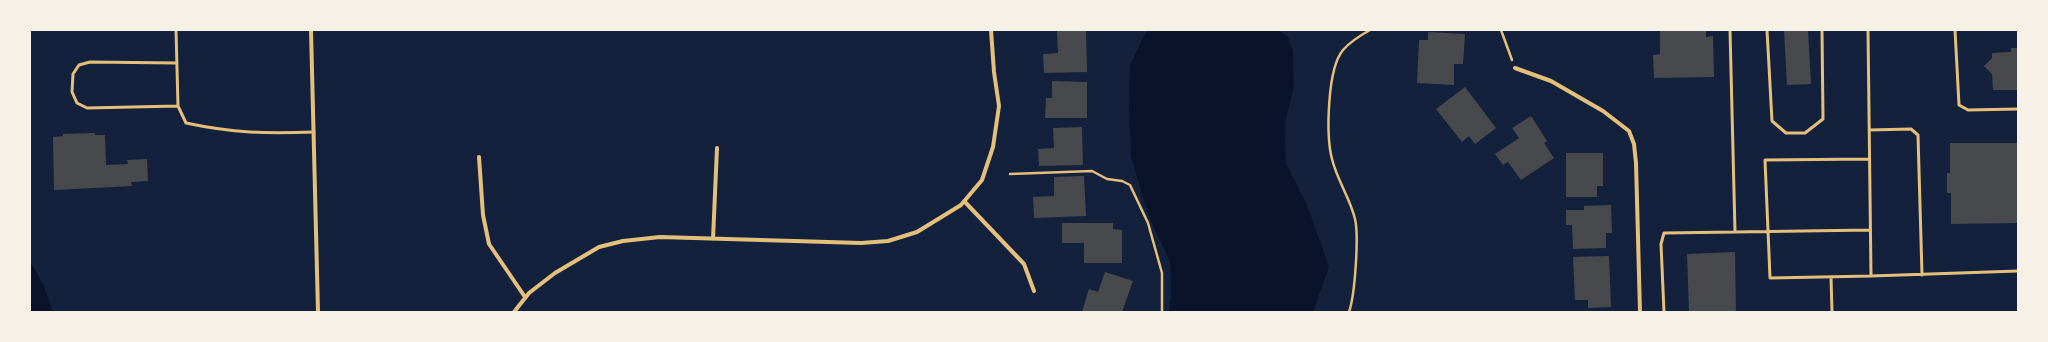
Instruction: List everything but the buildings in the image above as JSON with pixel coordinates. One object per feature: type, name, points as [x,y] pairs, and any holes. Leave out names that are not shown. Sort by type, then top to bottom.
[{"type":"street","points":[[311,30],[318,312]]},
{"type":"street","points":[[514,312],[525,297],[555,273],[599,247],[622,241],[660,237],[861,243],[888,241],[917,232],[956,209],[982,180],[993,147],[999,106],[994,72],[991,30]]},
{"type":"street","points":[[1515,68],[1551,81],[1603,111],[1629,131],[1634,144],[1636,163],[1640,312]]},
{"type":"street","points":[[713,239],[717,148]]},
{"type":"street","points":[[479,156],[483,215],[489,244],[525,297]]},
{"type":"street","points":[[964,201],[1024,264],[1034,291]]},
{"type":"lane","points":[[176,30],[178,106],[186,122],[222,130],[266,134],[314,132]]},
{"type":"lane","points":[[1730,30],[1735,232]]},
{"type":"lane","points":[[1767,30],[1768,76],[1772,121],[1786,133],[1805,133],[1823,119],[1822,30]]},
{"type":"lane","points":[[1868,30],[1871,276]]},
{"type":"lane","points":[[1955,30],[1959,105],[1968,110],[2018,109]]},
{"type":"lane","points":[[176,63],[79,65],[73,74],[72,92],[77,103],[87,108],[178,106]]},
{"type":"lane","points":[[1869,130],[1911,129],[1918,135],[1922,275]]},
{"type":"lane","points":[[1869,159],[1765,160],[1770,278],[1922,275],[2018,271]]},
{"type":"lane","points":[[1664,312],[1660,244],[1664,233],[1870,230]]},
{"type":"lane","points":[[1831,277],[1832,312]]},
{"type":"path","points":[[1349,312],[1352,304],[1355,280],[1355,221],[1351,203],[1339,181],[1332,159],[1329,142],[1330,102],[1333,69],[1343,50],[1370,30]]},
{"type":"path","points":[[1501,30],[1515,68]]},
{"type":"path","points":[[1010,174],[1092,171],[1107,179],[1122,181],[1130,185],[1148,223],[1162,273],[1162,312]]},
{"type":"water","points":[[1149,30],[1278,30],[1288,37],[1293,51],[1294,86],[1285,123],[1286,163],[1307,205],[1329,267],[1313,312],[1169,312],[1171,295],[1170,262],[1149,217],[1131,157],[1129,109],[1130,65],[1146,32]]},
{"type":"water","points":[[30,261],[44,286],[53,312],[30,312]]}]
